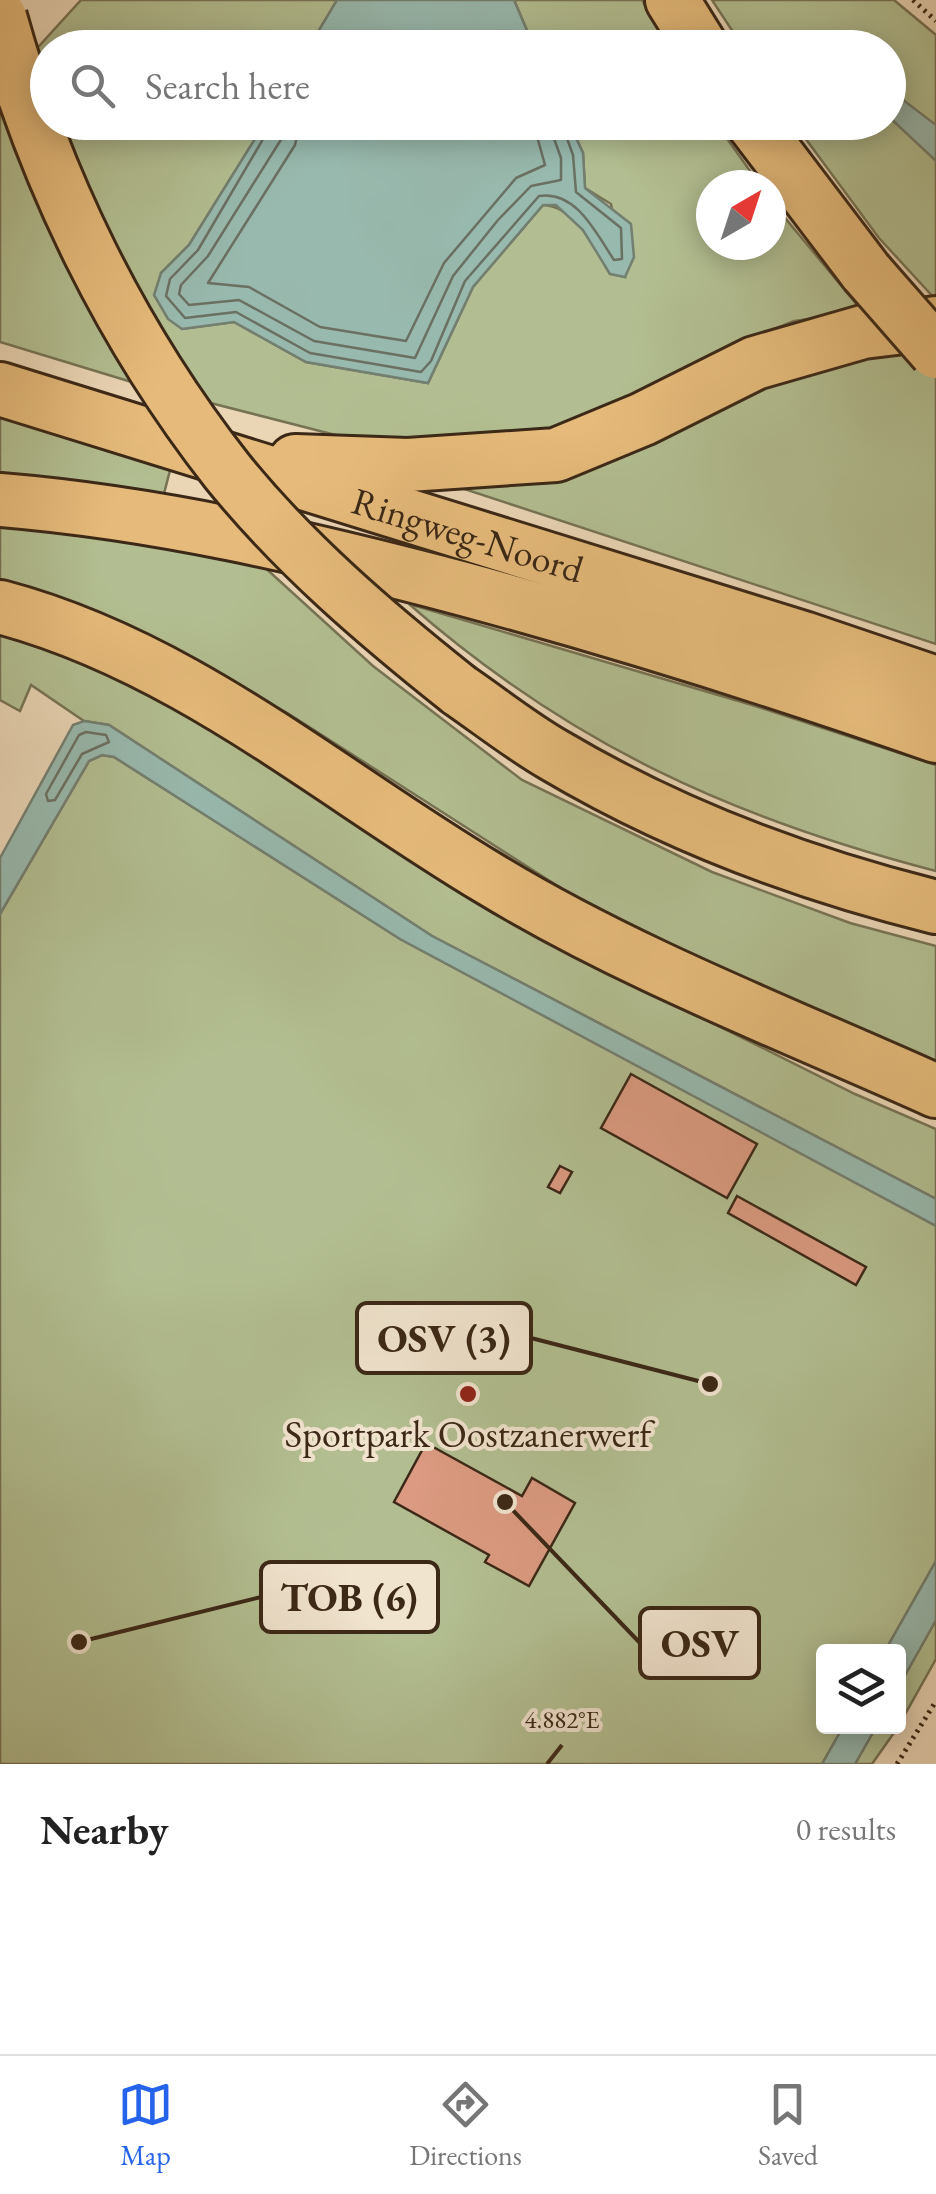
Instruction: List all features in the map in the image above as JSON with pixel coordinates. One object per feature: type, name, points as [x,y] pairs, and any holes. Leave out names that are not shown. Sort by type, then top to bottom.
[{"type":"highway","points":[[0,26],[27,0]]},
{"type":"highway","points":[[672,0],[691,30]]},
{"type":"highway","points":[[0,17],[30,114]]},
{"type":"highway","points":[[40,140],[68,212],[173,392],[228,471],[316,568],[459,690],[554,755],[686,822],[774,858],[936,907]]},
{"type":"highway","points":[[766,140],[866,272],[936,352]]},
{"type":"highway","points":[[228,458],[408,465],[556,455],[790,351],[863,332],[936,323]]},
{"type":"highway","name":"Ringweg-Noord","points":[[0,389],[936,683]]},
{"type":"highway","name":"Ringweg-Noord","points":[[0,500],[165,519],[380,567],[699,658],[936,736]]},
{"type":"highway","points":[[0,607],[107,647],[196,689],[300,752],[491,880],[577,928],[936,1091]]},
{"type":"path","points":[[914,0],[936,21]]},
{"type":"path","points":[[897,1764],[936,1700]]},
{"type":"green space","points":[[81,0],[337,0],[319,30],[54,30]]},
{"type":"green space","points":[[514,0],[642,0],[659,30],[527,30]]},
{"type":"green space","points":[[712,0],[894,0],[936,35],[936,300],[879,238],[807,140],[906,140],[906,30],[732,30]]},
{"type":"green space","points":[[30,56],[30,140],[254,140],[189,245],[161,273],[182,329],[234,322],[306,362],[428,383],[473,287],[543,205],[555,207],[575,221],[610,274],[625,277],[611,204],[585,188],[583,153],[577,140],[728,140],[749,170],[696,170],[696,260],[786,260],[786,219],[863,312],[794,321],[727,348],[628,398],[535,435],[431,450],[351,439],[148,387],[0,342],[0,89]]},
{"type":"green space","points":[[914,344],[936,367],[936,644],[434,479]]},
{"type":"green space","points":[[0,404],[173,459],[162,501],[82,482],[0,475]]},
{"type":"green space","points":[[0,524],[55,528],[261,564],[373,666],[522,780],[712,872],[850,923],[936,946],[936,1078],[589,906],[289,714],[214,673],[0,582]]},
{"type":"green space","points":[[409,604],[752,705],[936,765],[936,871],[790,827],[656,770],[530,697]]},
{"type":"green space","points":[[0,627],[105,672],[185,713],[634,984],[855,1094],[936,1129],[936,1199],[432,936],[109,725],[84,721],[31,685],[20,711],[0,700]]},
{"type":"green space","name":"Sportpark Oostzanerwerf","points":[[102,755],[114,757],[400,939],[936,1224],[936,1561],[889,1644],[816,1644],[816,1734],[839,1734],[822,1764],[0,1764],[0,914],[89,761]]},
{"type":"green space","points":[[936,1620],[936,1659],[906,1713],[906,1674]]},
{"type":"green space","points":[[872,1734],[893,1734],[872,1764],[855,1764]]},
{"type":"water","points":[[337,0],[514,0],[527,30],[319,30]]},
{"type":"water","points":[[906,102],[936,125],[936,161],[906,133]]},
{"type":"water","points":[[254,140],[577,140],[583,153],[585,188],[631,224],[634,257],[625,277],[610,274],[583,230],[556,205],[543,205],[473,287],[428,383],[306,362],[234,322],[182,329],[168,319],[154,295],[161,273],[189,245]]},
{"type":"water","points":[[84,721],[109,725],[432,936],[936,1199],[936,1226],[400,939],[114,757],[102,755],[89,761],[0,914],[0,858],[73,725]]},
{"type":"water","points":[[936,1561],[936,1620],[906,1674],[906,1644],[889,1644]]},
{"type":"water","points":[[839,1734],[872,1734],[855,1764],[822,1764]]},
{"type":"building","points":[[631,1074],[757,1144],[727,1198],[601,1128]]},
{"type":"building","points":[[560,1166],[572,1172],[560,1193],[548,1187]]},
{"type":"building","points":[[737,1196],[866,1267],[856,1285],[728,1213]]},
{"type":"building","points":[[426,1443],[522,1496],[532,1478],[575,1503],[529,1586],[485,1562],[489,1555],[394,1502]]},
{"type":"place","name":"OSV (3)","points":[[710,1384]]},
{"type":"place","name":"Sportpark Oostzanerwerf","points":[[468,1394]]},
{"type":"place","name":"OSV","points":[[505,1502]]},
{"type":"place","name":"TOB (6)","points":[[79,1642]]}]
